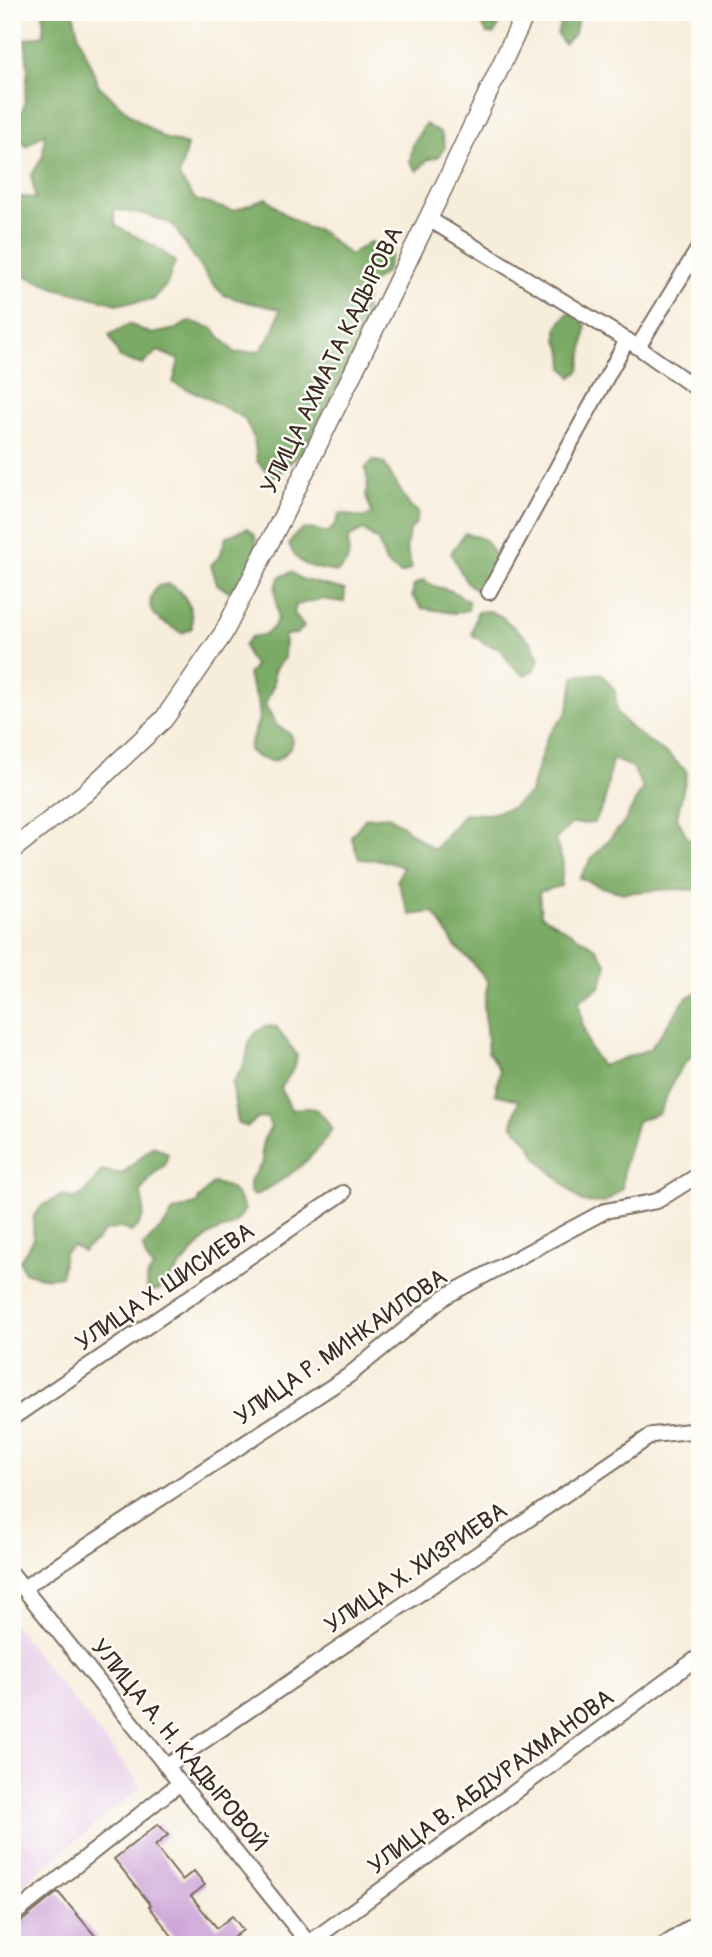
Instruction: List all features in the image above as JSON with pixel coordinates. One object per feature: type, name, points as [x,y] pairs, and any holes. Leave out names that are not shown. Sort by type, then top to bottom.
[{"type":"street","name":"УЛИЦА АХМАТА КАДЫРОВА","points":[[12,850],[85,793],[164,719],[223,634],[429,219],[526,12]]},
{"type":"street","points":[[429,219],[632,343],[700,391]]},
{"type":"street","points":[[489,592],[632,343],[700,246]]},
{"type":"street","name":"УЛИЦА Р. МИНКАИЛОВА","points":[[23,1588],[348,1376],[446,1297],[605,1211],[657,1201],[700,1174]]},
{"type":"street","name":"УЛИЦА Х. ШИСИЕВА","points":[[12,1418],[343,1193]]},
{"type":"street","name":"УЛИЦА Х. ХИЗРИЕВА","points":[[167,1766],[652,1435],[700,1430]]},
{"type":"street","name":"УЛИЦА А. Н. КАДЫРОВОЙ","points":[[12,1574],[310,1944]]},
{"type":"street","name":"УЛИЦА В. АБДУРАХМАНОВА","points":[[310,1944],[700,1656]]},
{"type":"street","points":[[12,1916],[180,1783]]},
{"type":"street","points":[[664,1945],[700,1921]]},
{"type":"shaded area","points":[[12,1623],[142,1787],[12,1893]]},
{"type":"green space","points":[[43,12],[73,12],[79,37],[99,86],[131,115],[164,138],[187,145],[179,177],[196,200],[233,211],[266,198],[283,213],[306,227],[320,231],[350,255],[369,242],[393,248],[386,272],[368,286],[365,304],[370,326],[302,452],[273,478],[257,461],[254,438],[244,418],[173,383],[179,360],[158,351],[142,365],[120,358],[109,335],[129,324],[152,334],[176,329],[190,321],[212,328],[235,353],[260,351],[274,331],[280,309],[224,295],[211,282],[172,224],[149,215],[113,209],[116,226],[156,247],[175,261],[167,284],[153,300],[118,304],[55,288],[12,270],[12,196],[36,198],[31,176],[43,156],[45,133],[26,146],[13,128],[24,107],[28,70],[25,39],[44,35]]},
{"type":"green space","points":[[489,12],[506,12],[494,34],[487,34],[483,26]]},
{"type":"green space","points":[[565,12],[579,12],[575,33],[564,44],[557,34]]},
{"type":"green space","points":[[425,124],[441,133],[445,147],[438,157],[427,160],[417,171],[410,162],[413,144]]},
{"type":"green space","points":[[568,313],[580,316],[586,327],[580,370],[572,377],[564,368],[563,352],[557,339],[557,327]]},
{"type":"green space","points":[[373,460],[384,463],[409,505],[418,512],[416,523],[409,532],[406,548],[412,568],[401,574],[386,563],[378,541],[363,530],[348,538],[348,558],[337,572],[308,566],[297,558],[289,544],[301,530],[328,533],[340,513],[362,518],[372,514],[366,496],[368,481],[365,469]]},
{"type":"green space","points":[[247,528],[255,536],[254,556],[238,589],[227,591],[217,584],[211,565],[220,556],[226,537]]},
{"type":"green space","points":[[465,533],[484,539],[498,559],[494,570],[476,591],[465,580],[451,553]]},
{"type":"green space","points":[[291,572],[301,579],[345,590],[344,602],[321,599],[296,605],[294,613],[304,627],[296,634],[285,635],[284,658],[274,671],[274,684],[265,704],[276,725],[291,734],[292,746],[274,762],[257,757],[249,750],[260,712],[248,675],[255,666],[244,645],[251,637],[263,635],[273,628],[278,618],[275,588],[280,577]]},
{"type":"green space","points":[[424,580],[452,591],[469,602],[468,610],[454,613],[422,608],[412,596],[414,585]]},
{"type":"green space","points":[[169,584],[180,592],[190,608],[192,628],[182,633],[160,620],[151,610],[150,603],[157,586]]},
{"type":"green space","points":[[489,611],[501,616],[531,642],[539,659],[535,669],[524,675],[511,664],[502,650],[484,643],[472,634],[477,612]]},
{"type":"green space","points":[[601,673],[615,691],[617,713],[633,730],[670,756],[687,772],[677,817],[687,837],[700,846],[700,890],[670,889],[624,893],[580,878],[591,859],[624,823],[643,787],[632,767],[612,759],[604,804],[594,823],[571,824],[555,840],[563,863],[561,886],[539,892],[541,915],[596,948],[607,965],[600,987],[579,1001],[589,1047],[602,1066],[650,1049],[687,997],[700,991],[700,1052],[692,1056],[680,1069],[659,1113],[637,1121],[624,1166],[622,1189],[604,1203],[582,1202],[539,1160],[512,1124],[519,1100],[495,1094],[500,1071],[488,1052],[484,1005],[488,982],[455,946],[434,912],[410,915],[397,880],[403,867],[382,860],[359,859],[351,836],[366,818],[389,816],[434,850],[465,813],[489,814],[511,808],[530,793],[547,737],[567,713],[575,676]]},
{"type":"green space","points":[[265,1026],[277,1027],[297,1055],[295,1066],[281,1088],[291,1110],[316,1110],[332,1129],[308,1160],[254,1196],[250,1192],[250,1180],[263,1162],[262,1144],[271,1128],[267,1117],[256,1119],[248,1127],[238,1123],[232,1083],[244,1064],[251,1039]]},
{"type":"green space","points":[[153,1146],[168,1153],[165,1165],[140,1192],[143,1214],[140,1223],[131,1232],[121,1228],[104,1231],[83,1251],[73,1246],[64,1253],[61,1276],[42,1277],[24,1272],[20,1261],[33,1239],[34,1215],[43,1205],[63,1195],[74,1199],[85,1193],[102,1170],[122,1174]]},
{"type":"green space","points":[[213,1183],[233,1191],[245,1209],[235,1223],[205,1239],[159,1290],[148,1291],[146,1279],[153,1268],[143,1247],[167,1222],[173,1211],[198,1203]]},
{"type":"building","points":[[158,1824],[168,1835],[155,1846],[182,1880],[194,1871],[205,1885],[191,1896],[217,1928],[232,1916],[243,1930],[224,1945],[179,1945],[114,1859]]},
{"type":"building","points":[[58,1892],[103,1945],[36,1945],[32,1941],[26,1945],[12,1945],[12,1929]]}]
